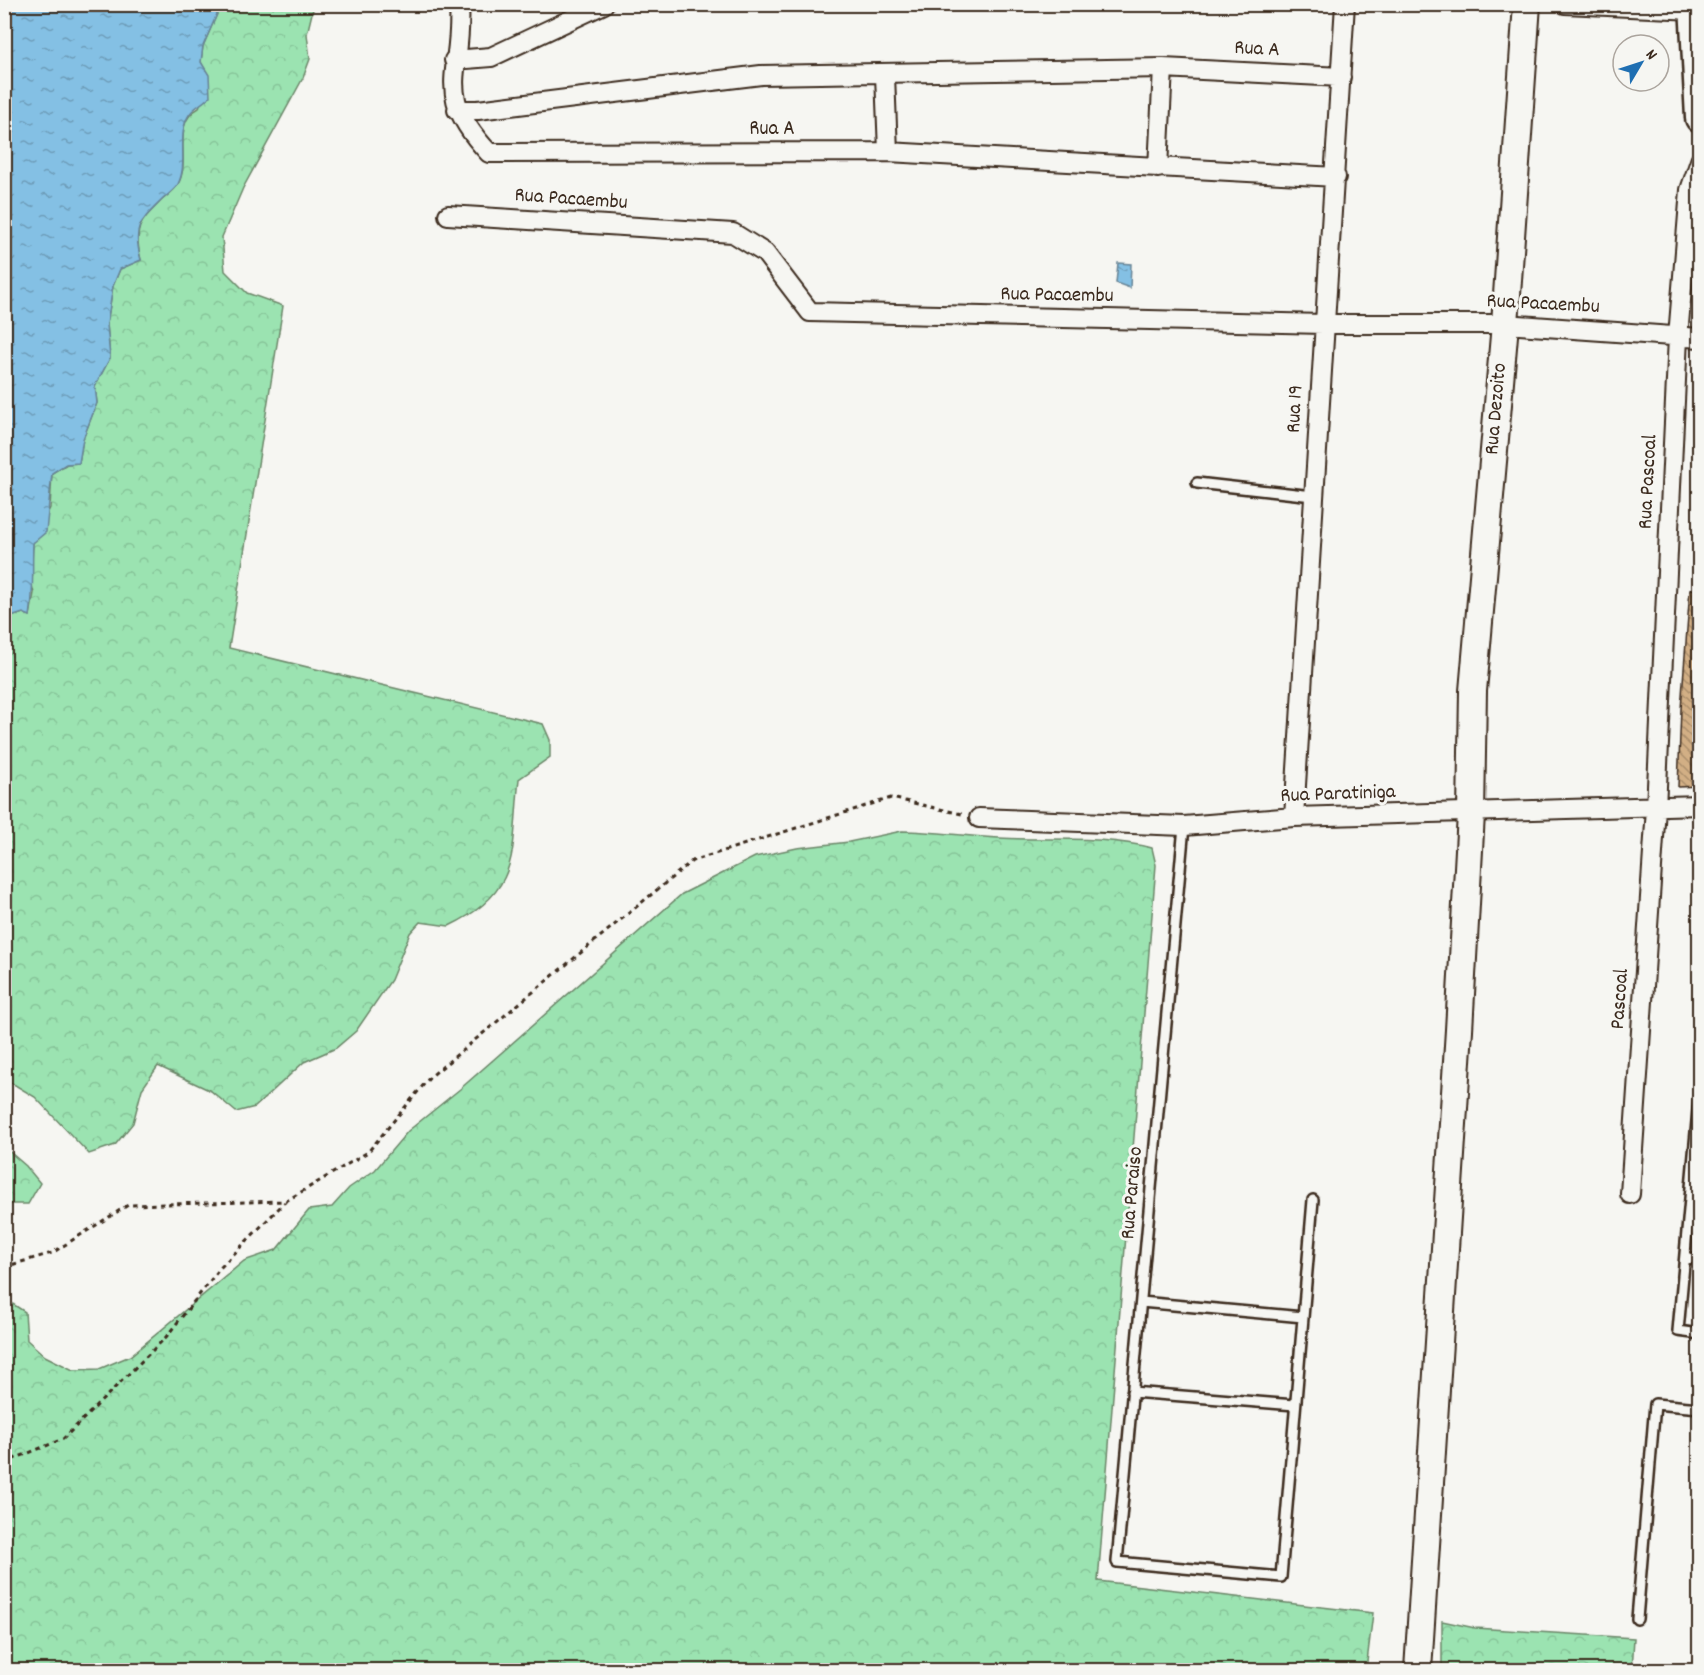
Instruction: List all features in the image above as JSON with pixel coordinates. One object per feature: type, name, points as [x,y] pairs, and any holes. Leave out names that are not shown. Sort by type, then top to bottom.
[{"type":"main road","points":[[1694,7],[1700,118]]},
{"type":"street","name":"Rua A","points":[[459,4],[460,29],[452,84],[458,110],[474,137],[489,153],[888,152],[1336,177]]},
{"type":"street","points":[[454,60],[491,57],[604,4]]},
{"type":"street","name":"Rua 19","points":[[1294,817],[1323,324],[1336,177],[1346,4]]},
{"type":"street","name":"Rua Dezoito","points":[[1418,1671],[1448,1225],[1471,814],[1473,691],[1505,324],[1527,4]]},
{"type":"street","points":[[1565,4],[1694,7]]},
{"type":"street","name":"Rua A","points":[[458,110],[478,110],[761,75],[885,75],[1162,68],[1341,76]]},
{"type":"street","points":[[1158,168],[1162,68]]},
{"type":"street","points":[[885,75],[888,152]]},
{"type":"street","name":"Rua Pascoal","points":[[1656,808],[1678,337],[1690,190],[1700,161]]},
{"type":"street","name":"Rua Pacaembu","points":[[448,215],[733,233],[765,253],[810,312],[1323,324],[1505,324],[1700,338]]},
{"type":"street","name":"Rua Paratiniga","points":[[979,818],[1184,826],[1294,817],[1700,806]]},
{"type":"street","name":"Pascoal","points":[[1630,1194],[1656,808]]},
{"type":"lane","points":[[1197,483],[1313,496]]},
{"type":"lane","name":"Rua Paraiso","points":[[1184,826],[1117,1562],[1281,1577],[1296,1405]]},
{"type":"lane","points":[[1700,1088],[1697,1149],[1678,1331],[1700,1334]]},
{"type":"lane","points":[[1132,1392],[1296,1405],[1313,1200]]},
{"type":"lane","points":[[1688,1220],[1700,1221]]},
{"type":"lane","points":[[1685,1258],[1700,1259]]},
{"type":"lane","points":[[1141,1302],[1303,1317]]},
{"type":"lane","points":[[1636,1618],[1655,1404],[1700,1408]]},
{"type":"path","points":[[4,1463],[63,1439],[166,1337],[221,1267],[286,1201],[368,1152],[429,1077],[692,861],[891,798],[979,818]]},
{"type":"path","points":[[4,1267],[52,1253],[128,1205],[286,1201]]},
{"type":"green space","points":[[221,5],[314,5],[307,34],[310,59],[303,78],[243,188],[222,237],[225,271],[247,293],[283,306],[229,648],[543,724],[550,740],[550,757],[519,779],[513,847],[502,883],[473,913],[449,926],[420,922],[410,933],[391,980],[356,1031],[336,1048],[304,1062],[255,1107],[236,1112],[211,1091],[158,1066],[142,1089],[133,1123],[115,1145],[89,1154],[35,1097],[5,1079],[5,619],[23,613],[30,616],[34,593],[31,582],[33,543],[50,508],[52,473],[67,464],[79,463],[83,439],[97,403],[95,386],[110,358],[107,324],[113,286],[120,269],[141,260],[138,240],[140,226],[148,214],[175,189],[182,174],[185,123],[190,115],[199,108],[208,75],[201,62],[203,46]]},
{"type":"green space","points":[[902,831],[999,838],[1115,841],[1152,848],[1156,865],[1098,1581],[1373,1613],[1366,1670],[5,1670],[5,1299],[25,1312],[27,1340],[45,1356],[73,1370],[99,1369],[130,1356],[244,1261],[276,1250],[309,1210],[332,1207],[349,1188],[375,1170],[408,1131],[460,1089],[682,894],[755,857]]},
{"type":"green space","points":[[4,1147],[26,1166],[40,1183],[28,1204],[5,1204]]},
{"type":"green space","points":[[1442,1621],[1475,1628],[1634,1638],[1632,1670],[1442,1670]]},
{"type":"water","points":[[5,4],[221,5],[203,46],[201,62],[209,75],[210,96],[191,112],[185,123],[183,167],[178,184],[143,220],[137,240],[141,260],[120,269],[113,286],[107,324],[110,358],[95,386],[97,403],[83,439],[79,463],[66,464],[52,473],[46,532],[33,543],[30,616],[23,613],[5,619]]},
{"type":"water","points":[[1118,263],[1131,264],[1130,288],[1116,283]]},
{"type":"building","points":[[1690,589],[1700,590],[1700,786],[1678,787],[1681,709]]}]
